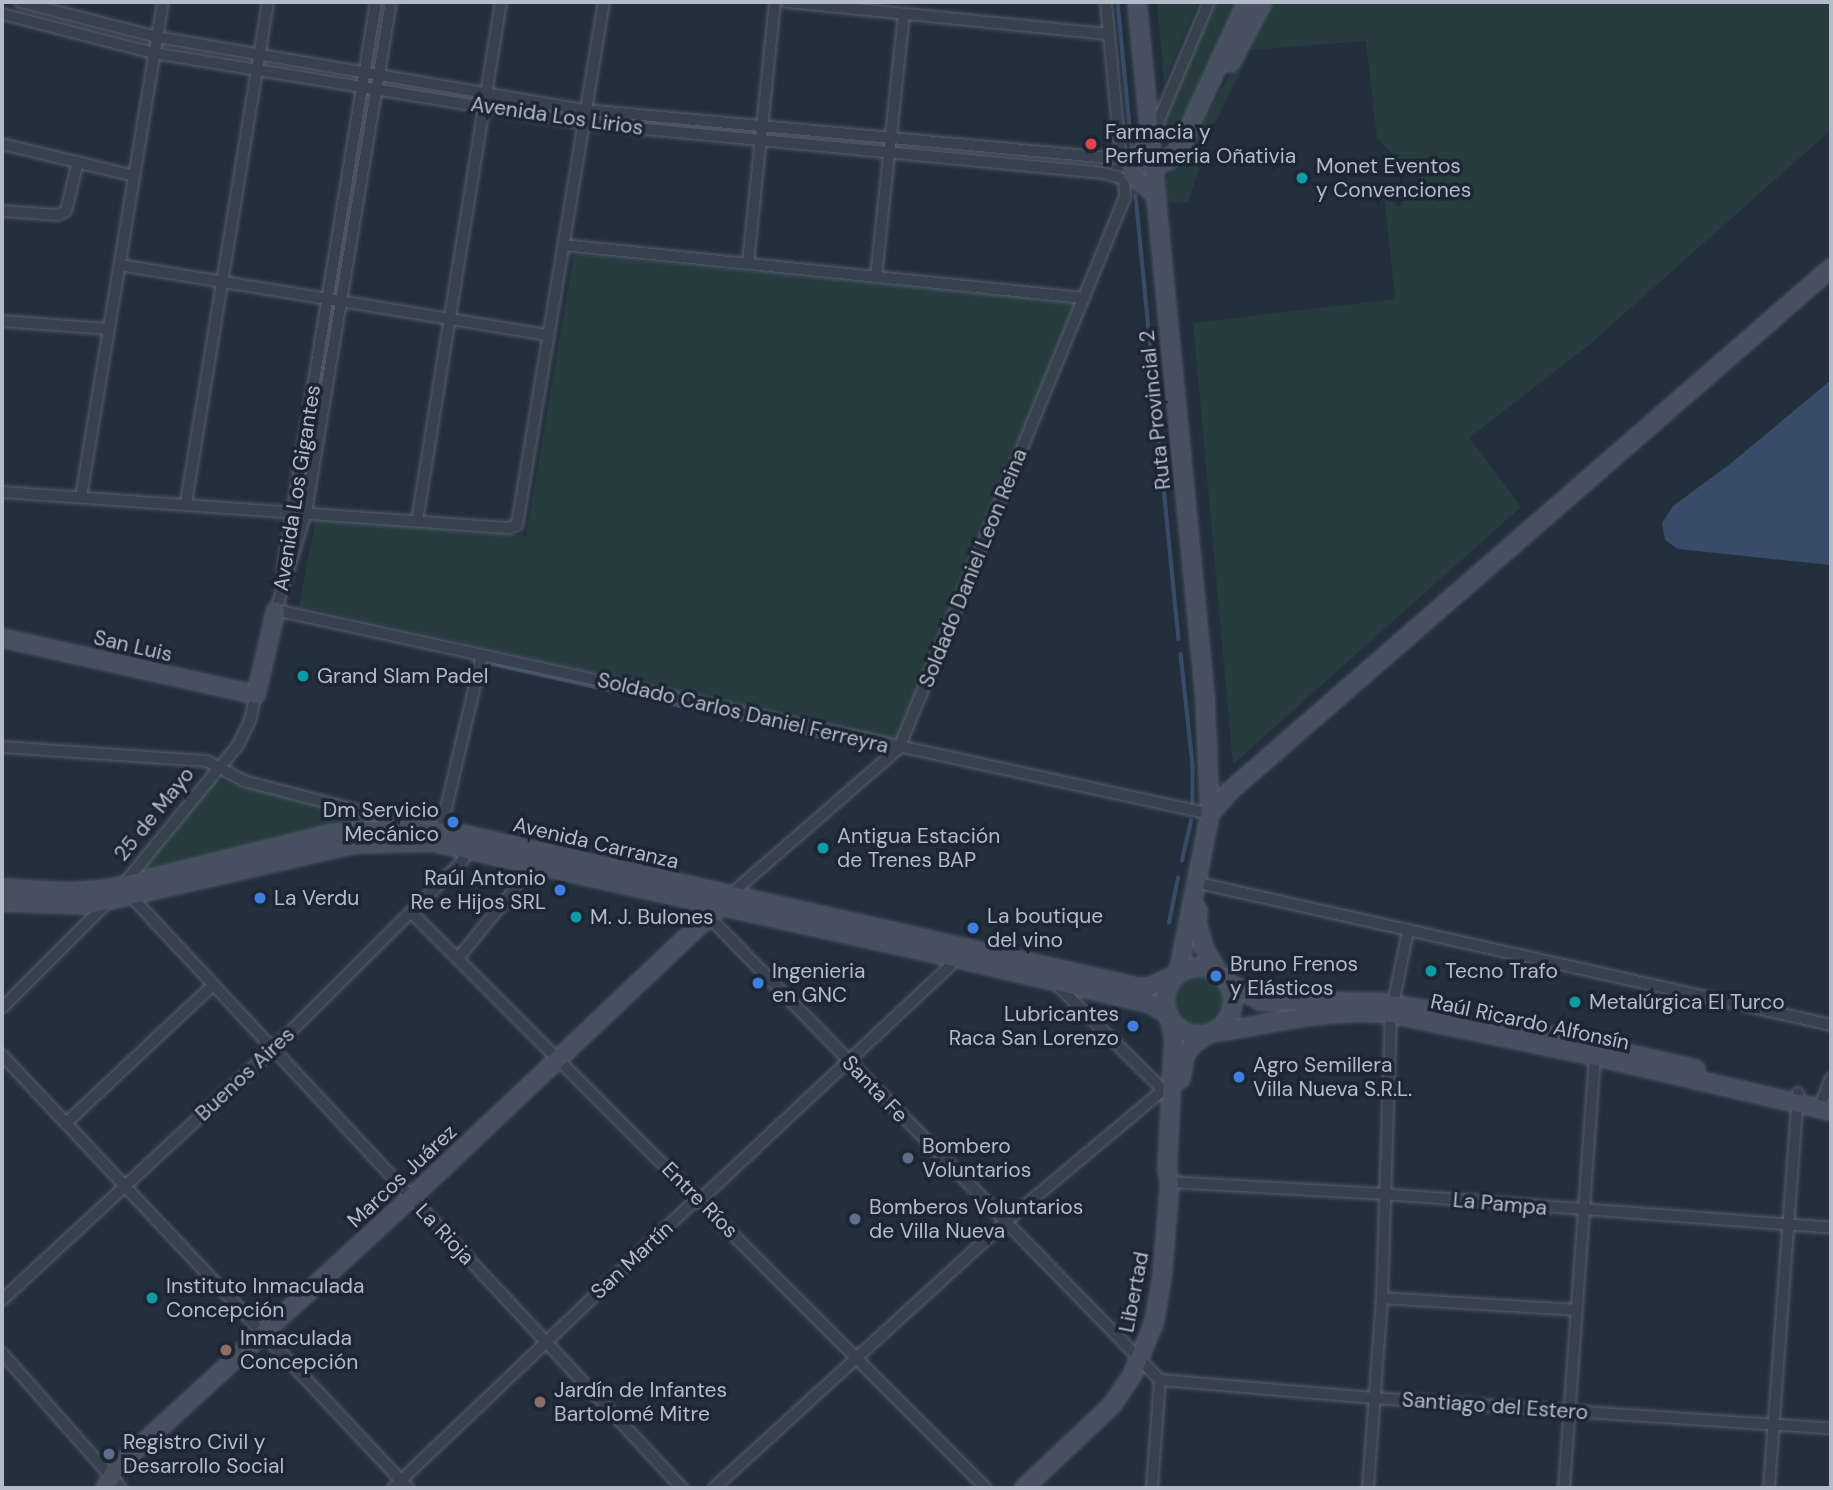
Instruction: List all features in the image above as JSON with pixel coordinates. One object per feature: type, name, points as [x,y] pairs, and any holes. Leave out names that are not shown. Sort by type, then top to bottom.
[{"type":"main road","name":"Ruta Provincial 2","points":[[1137,2],[1205,697],[1210,814]]},
{"type":"main road","points":[[1152,166],[1166,162],[1181,146],[1208,93],[1247,2]]},
{"type":"main road","points":[[1208,93],[1234,57],[1263,2]]},
{"type":"main road","points":[[1149,142],[1125,171],[1155,194]]},
{"type":"main road","points":[[1210,814],[1197,922],[1203,948],[1232,993],[1232,1006],[1214,1032],[1187,1033],[1168,1016],[1165,995],[1177,974],[1210,814],[1230,790],[1831,268]]},
{"type":"main road","name":"25 de Mayo","points":[[256,695],[276,610]]},
{"type":"main road","name":"San Luis","points":[[2,638],[256,695]]},
{"type":"main road","name":"Avenida Carranza","points":[[2,902],[68,907],[108,902],[127,892],[351,830],[404,827],[435,830],[531,862],[726,900]]},
{"type":"main road","name":"Avenida Carranza","points":[[2,888],[127,892],[355,844],[407,840],[464,841],[959,952],[1138,986],[1149,986],[1177,974]]},
{"type":"main road","name":"Marcos Juárez","points":[[112,1485],[116,1468],[261,1332],[411,1198],[726,900]]},
{"type":"main road","name":"Avenida Carranza","points":[[959,952],[1053,981],[1151,1004],[1168,1016]]},
{"type":"main road","points":[[1177,974],[1202,967],[1223,977]]},
{"type":"main road","name":"Raúl Ricardo Alfonsín","points":[[1223,977],[1259,1001],[1391,1009],[1595,1051],[1826,1105]]},
{"type":"main road","name":"Raúl Ricardo Alfonsín","points":[[1214,1032],[1309,1016],[1391,1009]]},
{"type":"main road","name":"Libertad","points":[[1168,1016],[1174,1038],[1167,1091],[1167,1170],[1170,1182]]},
{"type":"main road","name":"Libertad","points":[[1024,1488],[1112,1405],[1140,1359],[1158,1301],[1170,1182],[1175,1169],[1182,1066],[1192,1045],[1214,1032]]},
{"type":"street","name":"Avenida Los Lirios","points":[[20,2],[157,37],[586,110],[891,138],[1125,171]]},
{"type":"street","points":[[81,497],[163,2]]},
{"type":"street","points":[[186,503],[268,2]]},
{"type":"street","name":"Avenida Los Gigantes","points":[[276,610],[376,2]]},
{"type":"street","name":"Avenida Los Gigantes","points":[[276,610],[306,512],[391,2]]},
{"type":"street","points":[[416,521],[501,2]]},
{"type":"street","points":[[2,492],[509,528],[516,525],[604,2]]},
{"type":"street","points":[[748,263],[775,2]]},
{"type":"street","points":[[787,2],[1109,34]]},
{"type":"street","name":"Soldado Daniel Leon Reina","points":[[726,900],[899,748],[1125,197],[1125,171],[1106,2]]},
{"type":"street","points":[[1149,142],[1209,2]]},
{"type":"street","name":"Avenida Los Lirios","points":[[2,14],[154,53],[583,123],[1103,173],[1125,171]]},
{"type":"street","points":[[876,276],[904,14]]},
{"type":"street","points":[[2,144],[134,176]]},
{"type":"street","points":[[2,211],[58,215],[66,211],[78,161]]},
{"type":"street","points":[[563,245],[1084,298]]},
{"type":"street","points":[[120,265],[548,335]]},
{"type":"street","points":[[2,321],[109,329]]},
{"type":"street","name":"Soldado Carlos Daniel Ferreyra","points":[[276,610],[1210,814]]},
{"type":"street","points":[[2,747],[197,759],[244,780],[435,830],[482,656]]},
{"type":"street","name":"25 de Mayo","points":[[127,892],[245,732],[256,695]]},
{"type":"street","name":"Buenos Aires","points":[[2,1300],[273,1049],[412,913],[463,860],[464,841]]},
{"type":"street","points":[[458,958],[514,890],[531,862]]},
{"type":"street","points":[[1203,884],[1831,1025]]},
{"type":"street","name":"La Rioja","points":[[127,892],[682,1488]]},
{"type":"street","points":[[2,1008],[108,902]]},
{"type":"street","name":"Entre Ríos","points":[[412,913],[986,1488]]},
{"type":"street","name":"Santa Fe","points":[[709,918],[1160,1380]]},
{"type":"street","points":[[1368,1488],[1382,1298],[1383,1194],[1391,1009],[1408,931]]},
{"type":"street","name":"San Martín","points":[[401,1486],[546,1341],[848,1060],[959,952]]},
{"type":"street","points":[[715,1488],[858,1360],[1004,1223],[1167,1091],[1053,981]]},
{"type":"street","points":[[66,1123],[212,986]]},
{"type":"street","points":[[1564,1488],[1595,1051]]},
{"type":"street","points":[[2,1055],[401,1486]]},
{"type":"street","points":[[1826,1105],[1831,1078]]},
{"type":"street","points":[[1769,1488],[1797,1098]]},
{"type":"street","name":"La Pampa","points":[[1170,1182],[1383,1194],[1583,1212],[1831,1228]]},
{"type":"street","points":[[1382,1298],[1576,1310]]},
{"type":"street","points":[[2,1353],[112,1485]]},
{"type":"street","points":[[1152,1488],[1160,1380]]},
{"type":"street","name":"Santiago del Estero","points":[[1160,1380],[1374,1398],[1831,1427]]},
{"type":"green space","points":[[1157,2],[1198,2],[1164,82],[1164,81]]},
{"type":"green space","points":[[1214,2],[1242,2],[1176,136],[1171,140],[1161,139],[1159,133]]},
{"type":"green space","points":[[1269,2],[1831,2],[1831,130],[1589,345],[1469,438],[1521,507],[1233,764],[1193,323],[1395,299],[1384,196],[1399,207],[1422,177],[1399,161],[1377,138],[1366,41],[1251,50],[1210,134],[1188,203],[1163,202],[1164,181],[1187,153]]},
{"type":"green space","points":[[574,254],[1075,303],[898,740],[299,606],[316,518],[526,536]]},
{"type":"green space","points":[[215,779],[358,817],[360,820],[358,824],[326,827],[138,874]]},
{"type":"green space","points":[[1199,977],[1216,985],[1224,1002],[1216,1019],[1199,1027],[1182,1019],[1174,1002],[1182,985]]},
{"type":"water","points":[[1831,380],[1831,565],[1678,549],[1665,540],[1662,523],[1673,506],[1730,464]]},
{"type":"waterway","points":[[1118,2],[1132,148]]},
{"type":"waterway","points":[[1136,195],[1156,402]]},
{"type":"waterway","points":[[1157,416],[1179,639]]},
{"type":"waterway","points":[[1181,654],[1193,765],[1193,803]]},
{"type":"waterway","points":[[493,664],[881,751]]},
{"type":"waterway","points":[[1182,861],[1191,821]]},
{"type":"waterway","points":[[1169,923],[1178,878]]},
{"type":"place","name":"Farmacia y Perfumeria Oñativia","points":[[1091,144]]},
{"type":"place","name":"Monet Eventos y Convenciones","points":[[1302,178]]},
{"type":"place","name":"Grand Slam Padel","points":[[303,676]]},
{"type":"place","name":"Dm Servicio Mecánico","points":[[453,822]]},
{"type":"place","name":"Antigua Estación de Trenes BAP","points":[[823,848]]},
{"type":"place","name":"Raúl Antonio Re e Hijos SRL","points":[[560,890]]},
{"type":"place","name":"La Verdu","points":[[260,898]]},
{"type":"place","name":"M. J. Bulones","points":[[576,917]]},
{"type":"place","name":"La boutique del vino","points":[[973,928]]},
{"type":"place","name":"Tecno Trafo","points":[[1431,971]]},
{"type":"place","name":"Bruno Frenos y Elásticos","points":[[1216,976]]},
{"type":"place","name":"Ingenieria en GNC","points":[[758,983]]},
{"type":"place","name":"Metalúrgica El Turco","points":[[1575,1002]]},
{"type":"place","name":"Lubricantes Raca San Lorenzo","points":[[1133,1026]]},
{"type":"place","name":"Agro Semillera Villa Nueva S.R.L.","points":[[1239,1077]]},
{"type":"place","name":"Bombero Voluntarios","points":[[908,1158]]},
{"type":"place","name":"Bomberos Voluntarios de Villa Nueva","points":[[855,1219]]},
{"type":"place","name":"Instituto Inmaculada Concepción","points":[[152,1298]]},
{"type":"place","name":"Inmaculada Concepción","points":[[226,1350]]},
{"type":"place","name":"Jardín de Infantes Bartolomé Mitre","points":[[540,1402]]},
{"type":"place","name":"Registro Civil y Desarrollo Social","points":[[109,1454]]}]
